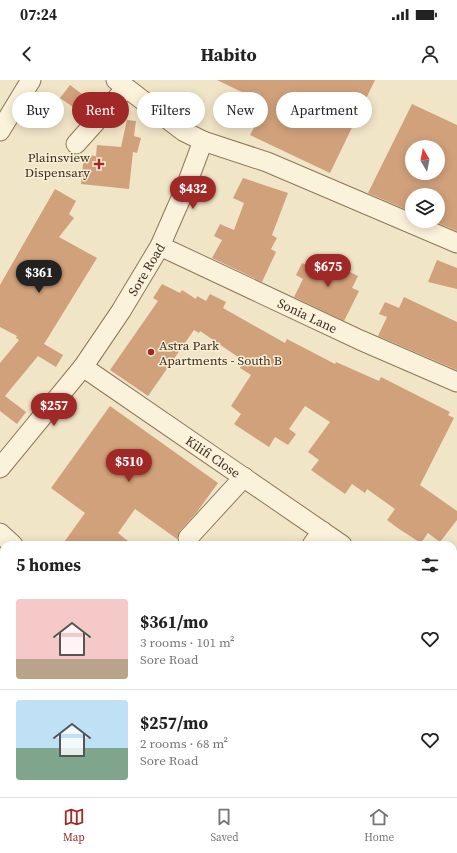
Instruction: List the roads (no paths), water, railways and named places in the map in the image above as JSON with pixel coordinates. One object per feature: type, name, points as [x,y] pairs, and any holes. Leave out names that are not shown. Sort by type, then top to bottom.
[{"type":"street","points":[[0,131],[31,80]]},
{"type":"street","points":[[76,144],[121,84],[183,131],[203,141],[267,162],[457,243]]},
{"type":"street","name":"Sore Road","points":[[0,468],[99,347],[160,246],[185,189],[203,141]]},
{"type":"street","name":"Sonia Lane","points":[[160,246],[360,340],[457,382]]},
{"type":"street","name":"Kilifi Close","points":[[83,367],[244,477],[317,538],[328,541]]},
{"type":"street","points":[[188,538],[244,477]]},
{"type":"street","points":[[0,533],[9,541]]},
{"type":"place","name":"Plainsview Dispensary","points":[[99,164]]},
{"type":"place","name":"Astra Park Apartments - South B","points":[[151,352]]}]
